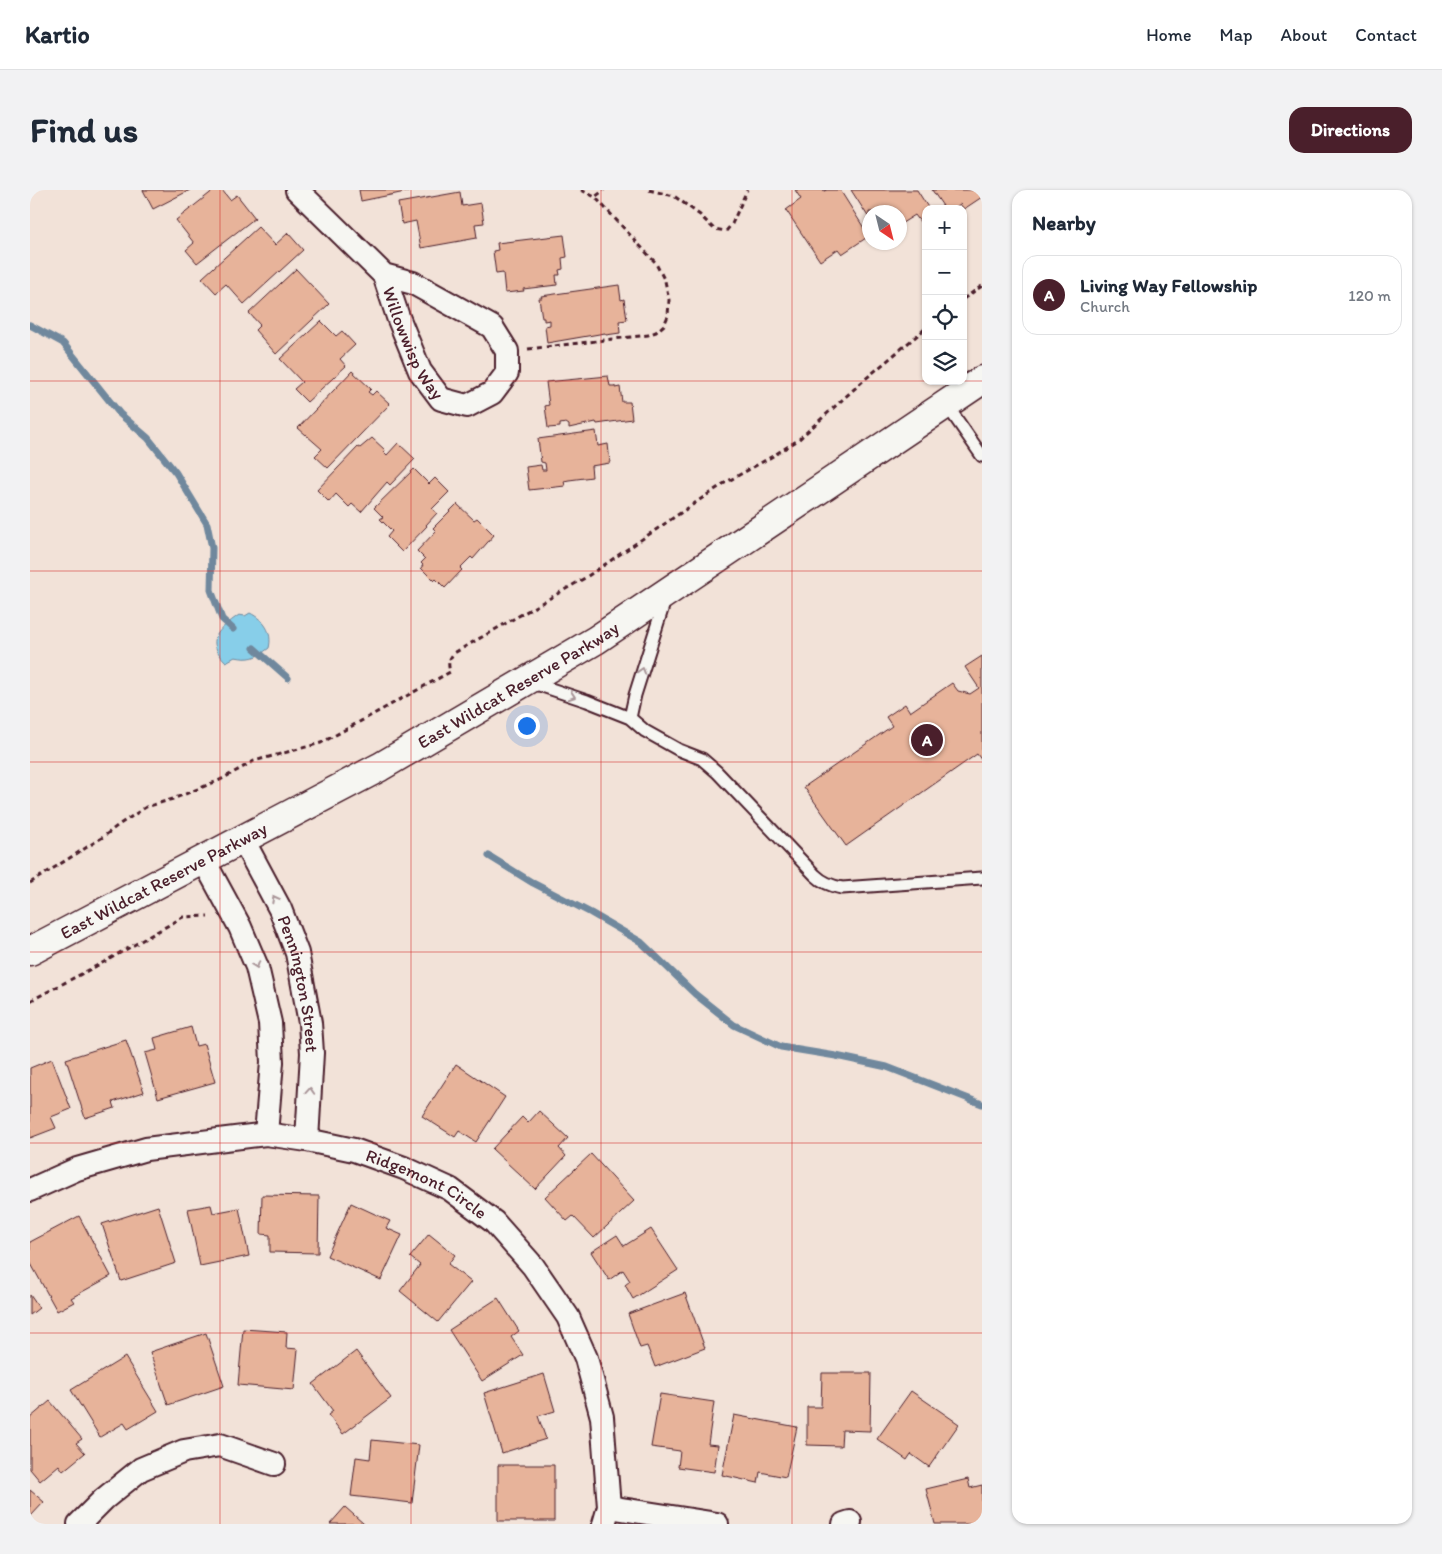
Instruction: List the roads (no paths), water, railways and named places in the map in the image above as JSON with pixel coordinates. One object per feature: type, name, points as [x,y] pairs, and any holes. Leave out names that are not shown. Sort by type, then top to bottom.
[{"type":"main road","name":"East Wildcat Reserve Parkway","points":[[30,951],[380,767],[596,640],[982,380]]},
{"type":"street","name":"Willowwisp Way","points":[[297,190],[384,275],[398,318],[420,371],[441,398],[467,406],[492,393],[507,373],[507,351],[492,327],[414,283],[384,275]]},
{"type":"street","name":"Pennington Street","points":[[243,840],[280,909],[297,953],[310,1024],[312,1053],[307,1140]]},
{"type":"street","name":"Pennington Street","points":[[202,859],[240,927],[258,967],[270,1023],[272,1062],[266,1134]]},
{"type":"street","name":"Ridgemont Circle","points":[[30,1190],[77,1169],[146,1149],[266,1134],[354,1150],[404,1168],[450,1189],[494,1222],[533,1266],[568,1317],[586,1358],[602,1417],[607,1515]]},
{"type":"street","points":[[79,1524],[104,1499],[141,1469],[184,1451],[220,1445],[274,1464]]},
{"type":"street","points":[[607,1515],[717,1524]]},
{"type":"lane","points":[[946,404],[982,456]]},
{"type":"lane","points":[[630,718],[635,695],[668,592]]},
{"type":"lane","points":[[526,681],[630,718],[645,731],[679,750],[702,760],[717,772],[823,882],[831,886],[842,888],[982,878]]},
{"type":"water","points":[[250,613],[266,627],[270,637],[269,648],[253,657],[235,657],[226,662],[216,647],[216,636],[239,615],[245,616]]},
{"type":"waterway","points":[[30,325],[63,343],[120,414],[148,438],[176,473],[207,524],[212,548],[211,590],[222,619],[233,629]]},
{"type":"waterway","points":[[254,648],[288,678]]},
{"type":"waterway","points":[[489,856],[533,883],[641,942],[695,994],[734,1025],[781,1047],[887,1067],[982,1104]]},
{"type":"place","name":"Living Way Fellowship","points":[[927,740]]}]
